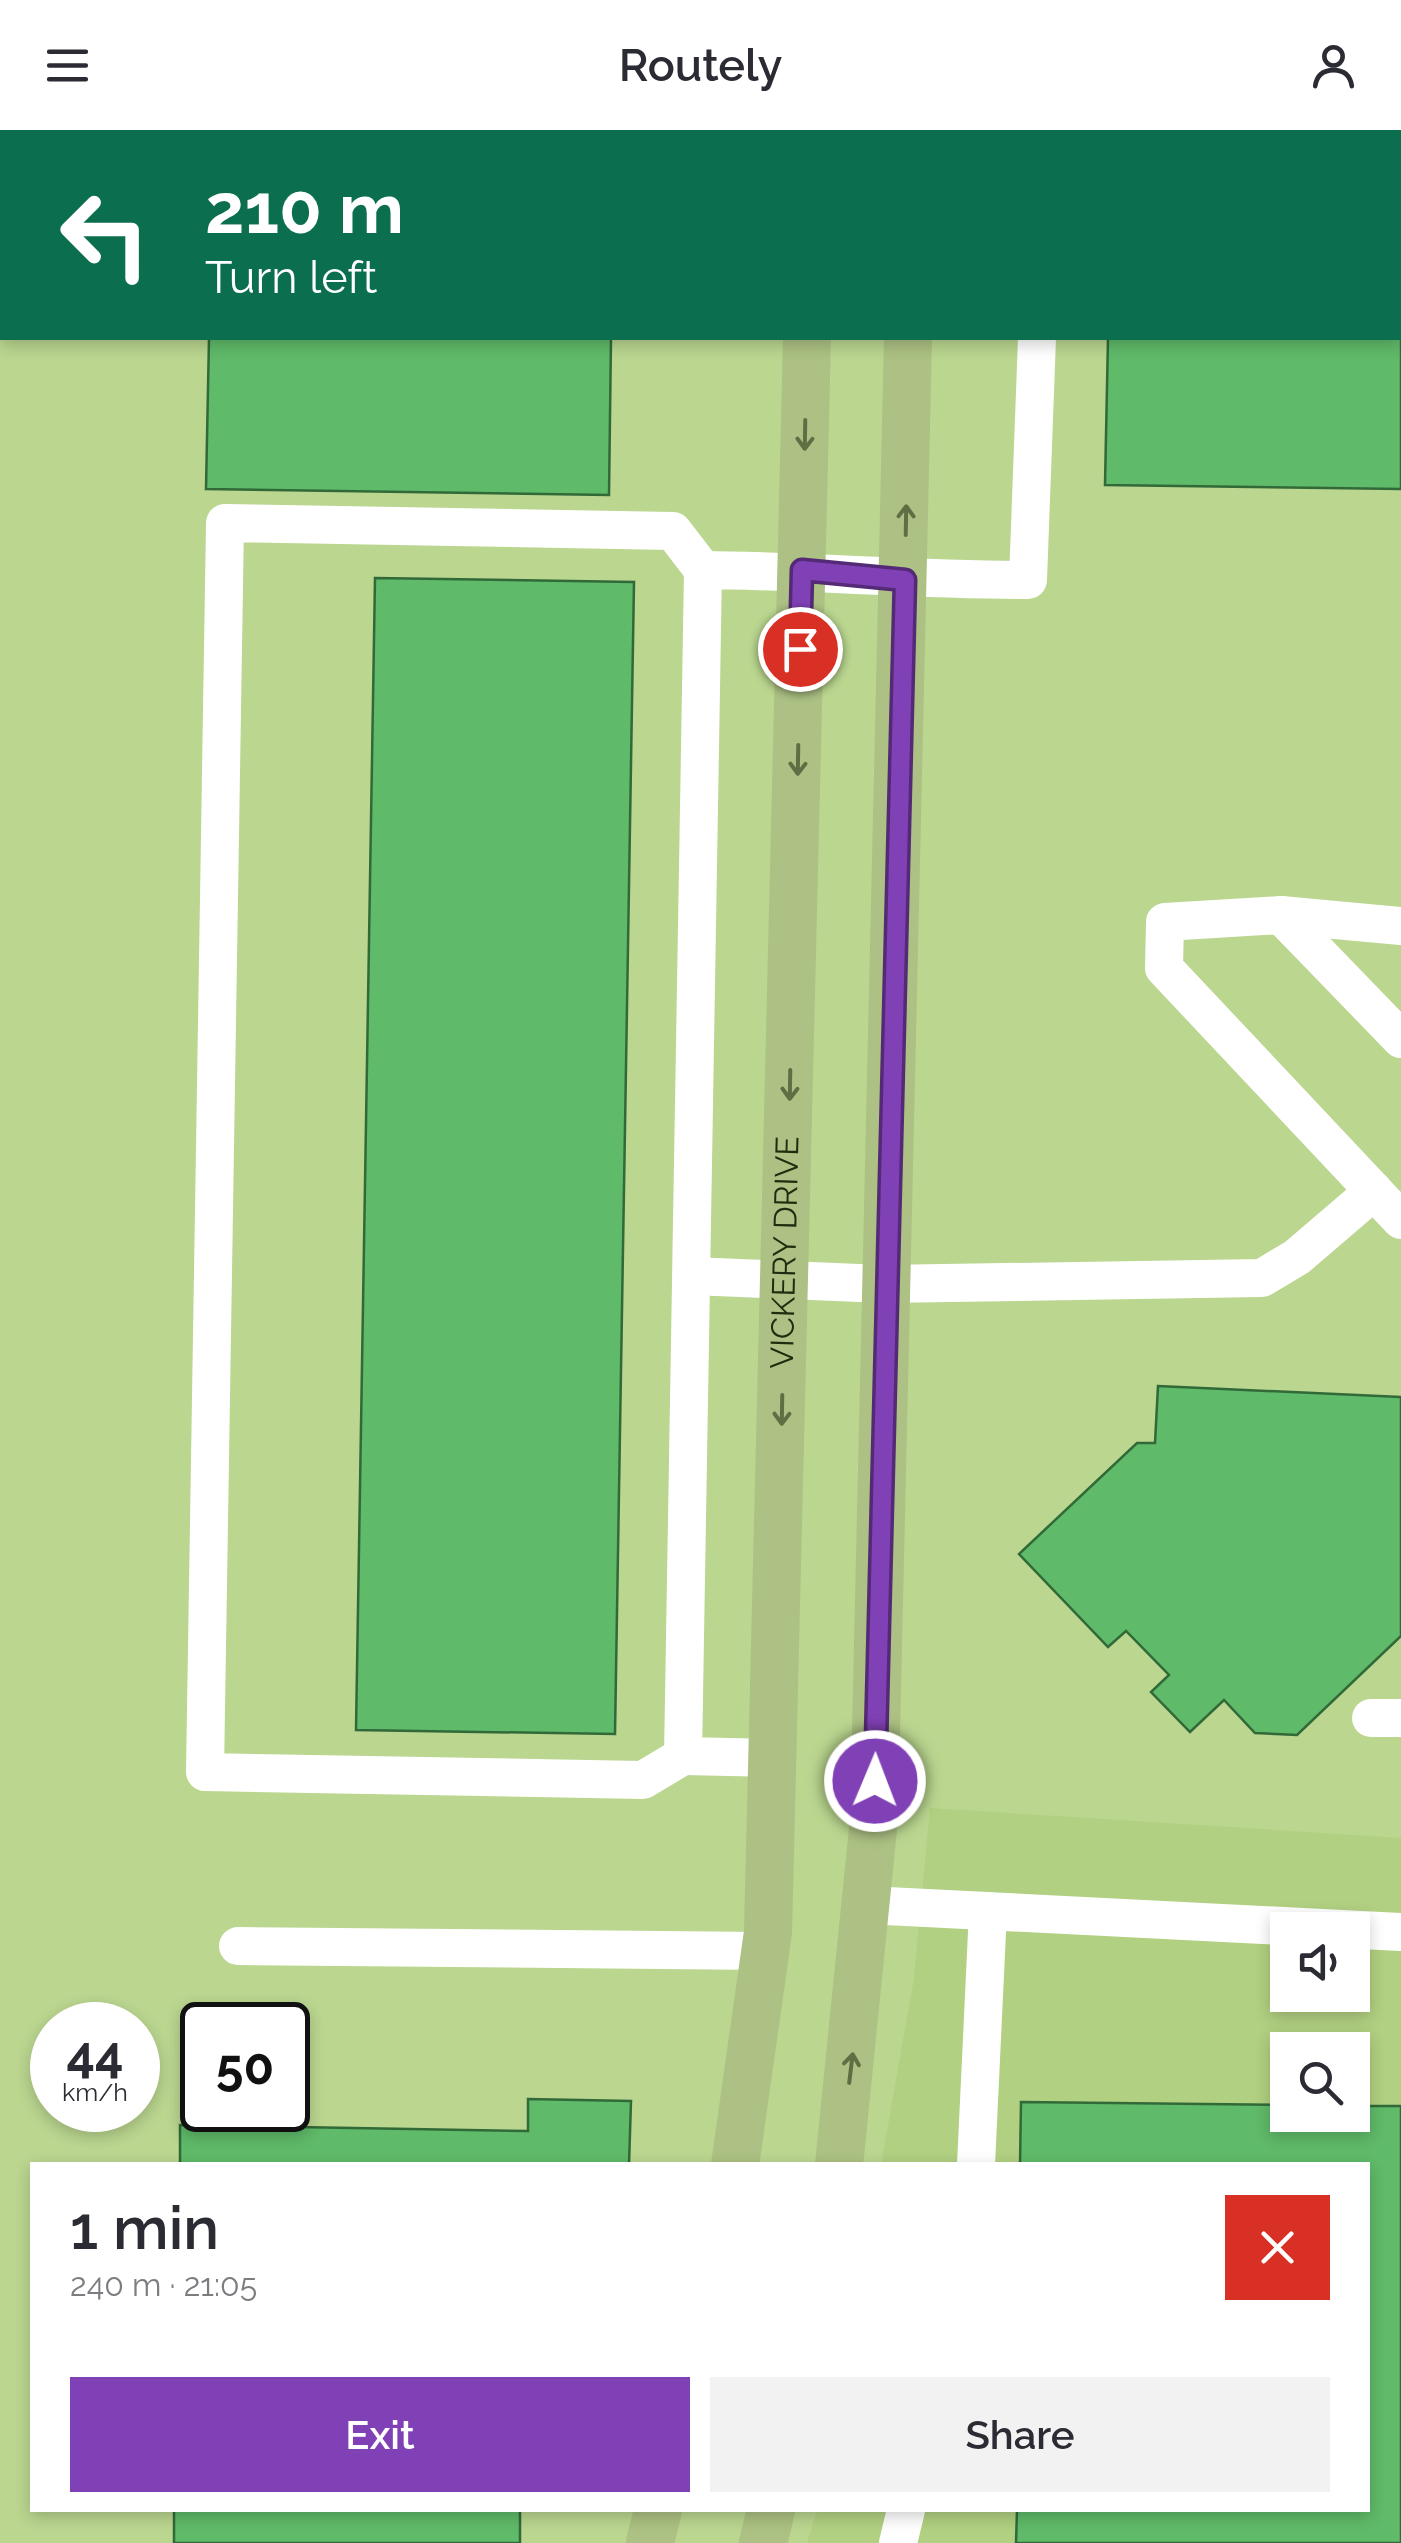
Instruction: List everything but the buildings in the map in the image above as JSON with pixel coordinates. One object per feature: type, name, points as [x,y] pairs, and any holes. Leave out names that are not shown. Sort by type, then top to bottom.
[{"type":"main road","name":"VICKERY DRIVE","points":[[735,2162],[766,1951],[774,1758],[807,340]]},
{"type":"main road","points":[[839,2162],[874,1819],[908,340]]},
{"type":"main road","points":[[650,2543],[658,2512]]},
{"type":"main road","points":[[763,2543],[771,2512]]},
{"type":"lane","points":[[703,570],[802,570],[905,580],[1028,580],[1037,340]]},
{"type":"lane","points":[[683,1756],[703,570],[673,531],[225,523],[205,1772],[643,1780],[683,1756],[774,1758]]},
{"type":"lane","points":[[1282,915],[1401,1039]]},
{"type":"lane","points":[[1401,926],[1282,915],[1164,922],[1164,968],[1401,1220]]},
{"type":"lane","points":[[692,1276],[884,1284],[1262,1278],[1297,1258],[1374,1190]]},
{"type":"lane","points":[[867,1905],[1401,1932]]},
{"type":"lane","points":[[976,2162],[988,1911]]},
{"type":"lane","points":[[238,1946],[766,1951]]},
{"type":"lane","points":[[898,2543],[906,2512]]},
{"type":"shaded area","points":[[930,1808],[1401,1838],[1401,2543],[807,2543],[816,2512],[1370,2512],[1370,2162],[882,2162],[914,1978]]},
{"type":"route","points":[[800,649],[802,570],[905,580],[884,1284],[875,1781]]}]
